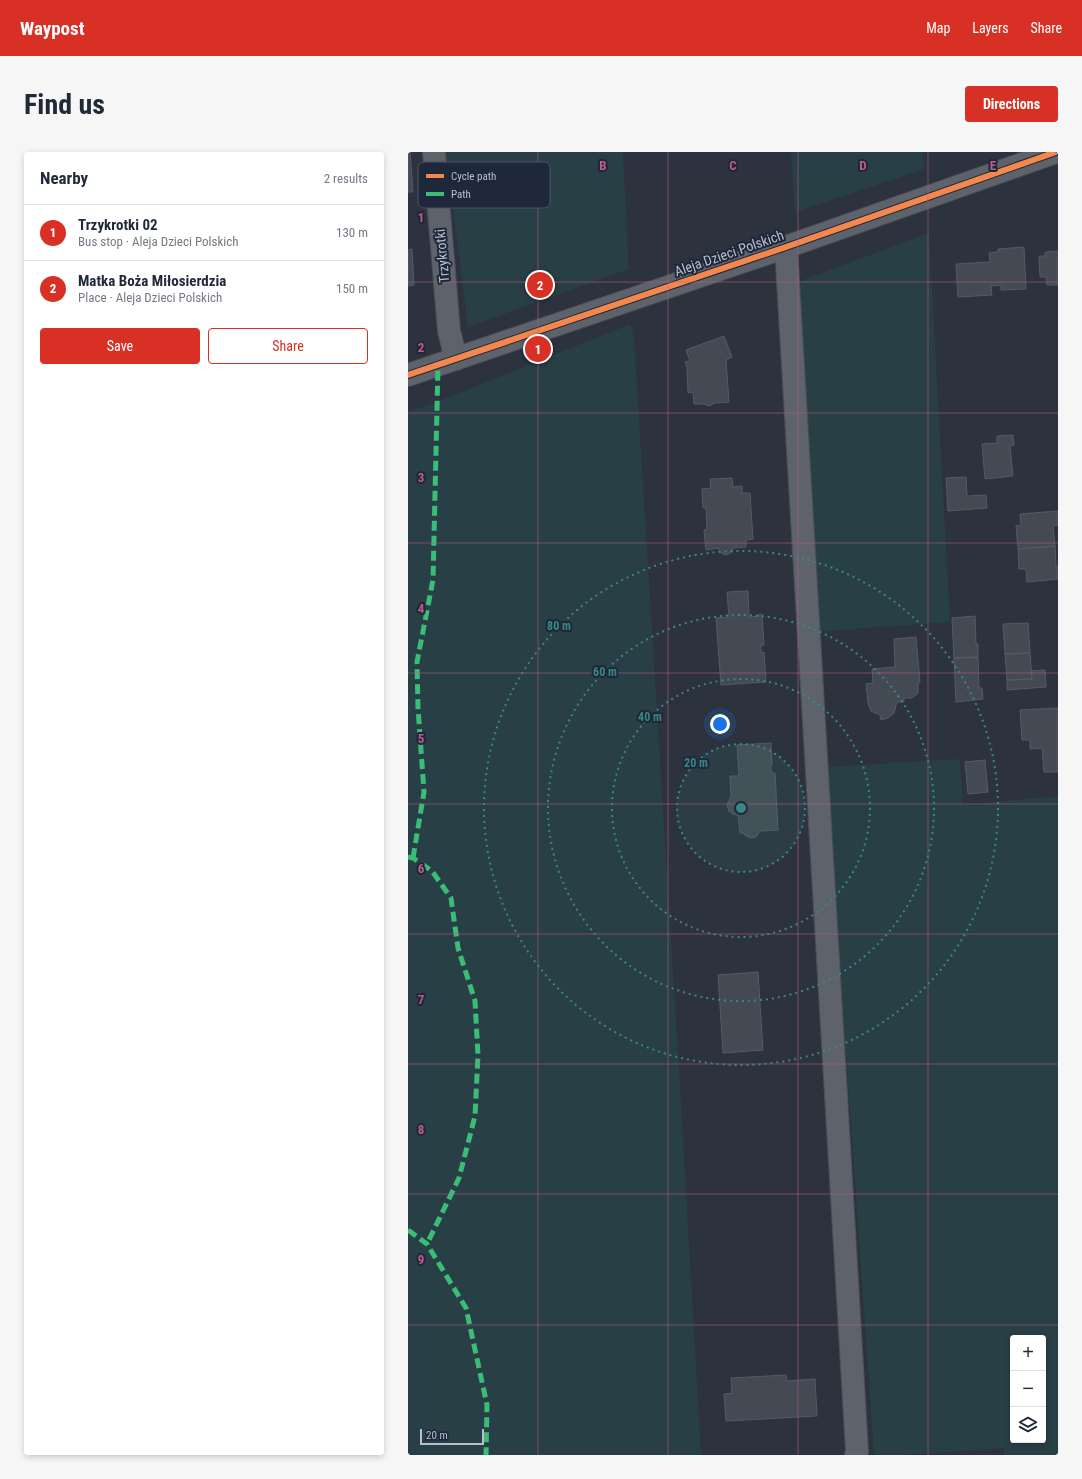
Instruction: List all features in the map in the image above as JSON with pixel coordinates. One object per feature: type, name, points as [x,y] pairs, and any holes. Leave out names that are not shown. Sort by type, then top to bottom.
[{"type":"street","name":"Trzykrotki","points":[[434,152],[435,162]]},
{"type":"street","name":"Aleja Dzieci Polskich","points":[[408,375],[542,328],[786,247],[1056,152]]},
{"type":"street","name":"Trzykrotki","points":[[439,208],[449,331],[456,359]]},
{"type":"street","points":[[786,247],[856,1455]]},
{"type":"green space","points":[[446,152],[623,152],[629,269],[468,327],[453,208],[550,208],[550,162],[447,162]]},
{"type":"green space","points":[[791,152],[923,152],[924,169],[795,212]]},
{"type":"green space","points":[[929,233],[950,622],[814,632],[795,283]]},
{"type":"green space","points":[[630,324],[634,337],[701,1455],[408,1455],[408,412],[442,400]]},
{"type":"green space","points":[[960,759],[963,805],[1058,796],[1058,1455],[1004,1455],[1004,1448],[905,1455],[874,1455],[826,767]]},
{"type":"building","points":[[408,152],[410,152],[413,192],[408,192]]},
{"type":"building","points":[[1024,247],[1026,289],[1001,290],[1001,285],[991,286],[992,295],[958,297],[956,264],[990,262],[989,253],[998,252],[998,249]]},
{"type":"building","points":[[412,249],[414,285],[408,286],[408,250]]},
{"type":"building","points":[[1058,251],[1058,285],[1047,285],[1046,277],[1040,277],[1039,256],[1045,256],[1045,252]]},
{"type":"building","points":[[724,336],[732,357],[726,360],[729,402],[715,403],[709,406],[704,404],[694,404],[693,392],[688,393],[687,367],[685,362],[690,361],[686,350]]},
{"type":"building","points":[[1013,435],[1014,445],[1010,446],[1013,476],[985,479],[982,444],[997,443],[997,436]]},
{"type":"building","points":[[966,477],[967,496],[986,495],[987,508],[948,511],[946,478]]},
{"type":"building","points":[[732,478],[733,487],[742,486],[742,493],[750,493],[753,539],[746,540],[746,547],[733,548],[732,552],[726,555],[721,553],[718,548],[706,550],[704,530],[707,529],[706,508],[703,508],[702,489],[711,488],[710,479]]},
{"type":"building","points":[[1058,511],[1058,525],[1053,526],[1055,546],[1018,549],[1016,526],[1021,525],[1020,514]]},
{"type":"building","points":[[1055,546],[1058,579],[1027,582],[1026,569],[1019,569],[1018,549]]},
{"type":"building","points":[[748,591],[749,617],[759,616],[758,615],[762,614],[764,645],[761,645],[761,653],[764,652],[766,682],[721,685],[716,618],[729,617],[727,592]]},
{"type":"building","points":[[975,616],[978,657],[954,658],[952,618]]},
{"type":"building","points":[[1028,623],[1030,653],[1005,654],[1003,624]]},
{"type":"building","points":[[916,637],[920,682],[918,683],[918,693],[912,698],[904,698],[904,702],[897,702],[894,713],[888,718],[881,720],[880,715],[871,711],[868,703],[866,684],[873,683],[872,669],[895,667],[894,639]]},
{"type":"building","points":[[1030,653],[1032,679],[1007,680],[1005,654]]},
{"type":"building","points":[[978,657],[979,688],[982,688],[983,699],[956,702],[954,658]]},
{"type":"building","points":[[1045,670],[1046,687],[1007,690],[1007,680],[1032,679],[1031,671]]},
{"type":"building","points":[[1058,708],[1058,772],[1044,772],[1042,748],[1030,749],[1030,740],[1022,740],[1020,710]]},
{"type":"building","points":[[771,743],[771,773],[775,773],[778,830],[760,831],[756,837],[751,838],[743,833],[740,833],[738,815],[729,811],[727,805],[731,796],[730,776],[739,776],[737,745]]},
{"type":"building","points":[[985,760],[988,792],[968,794],[965,762]]},
{"type":"building","points":[[758,972],[763,1050],[723,1053],[718,975]]},
{"type":"building","points":[[786,1375],[787,1381],[815,1379],[817,1416],[726,1421],[724,1394],[732,1393],[731,1378]]},
{"type":"marked path","points":[[413,858],[424,792],[418,708],[417,662],[433,580],[438,365]]},
{"type":"marked path","points":[[408,857],[413,858],[432,871],[451,898],[458,948],[475,1001],[478,1055],[475,1116],[459,1178],[427,1244]]},
{"type":"marked path","points":[[408,1230],[427,1244],[466,1308],[487,1405],[486,1455]]},
{"type":"cycle path","points":[[408,375],[786,247],[1056,152]]},
{"type":"place","name":"Matka Boża Miłosierdzia","points":[[540,285]]},
{"type":"place","name":"Trzykrotki 02","points":[[538,349]]}]
